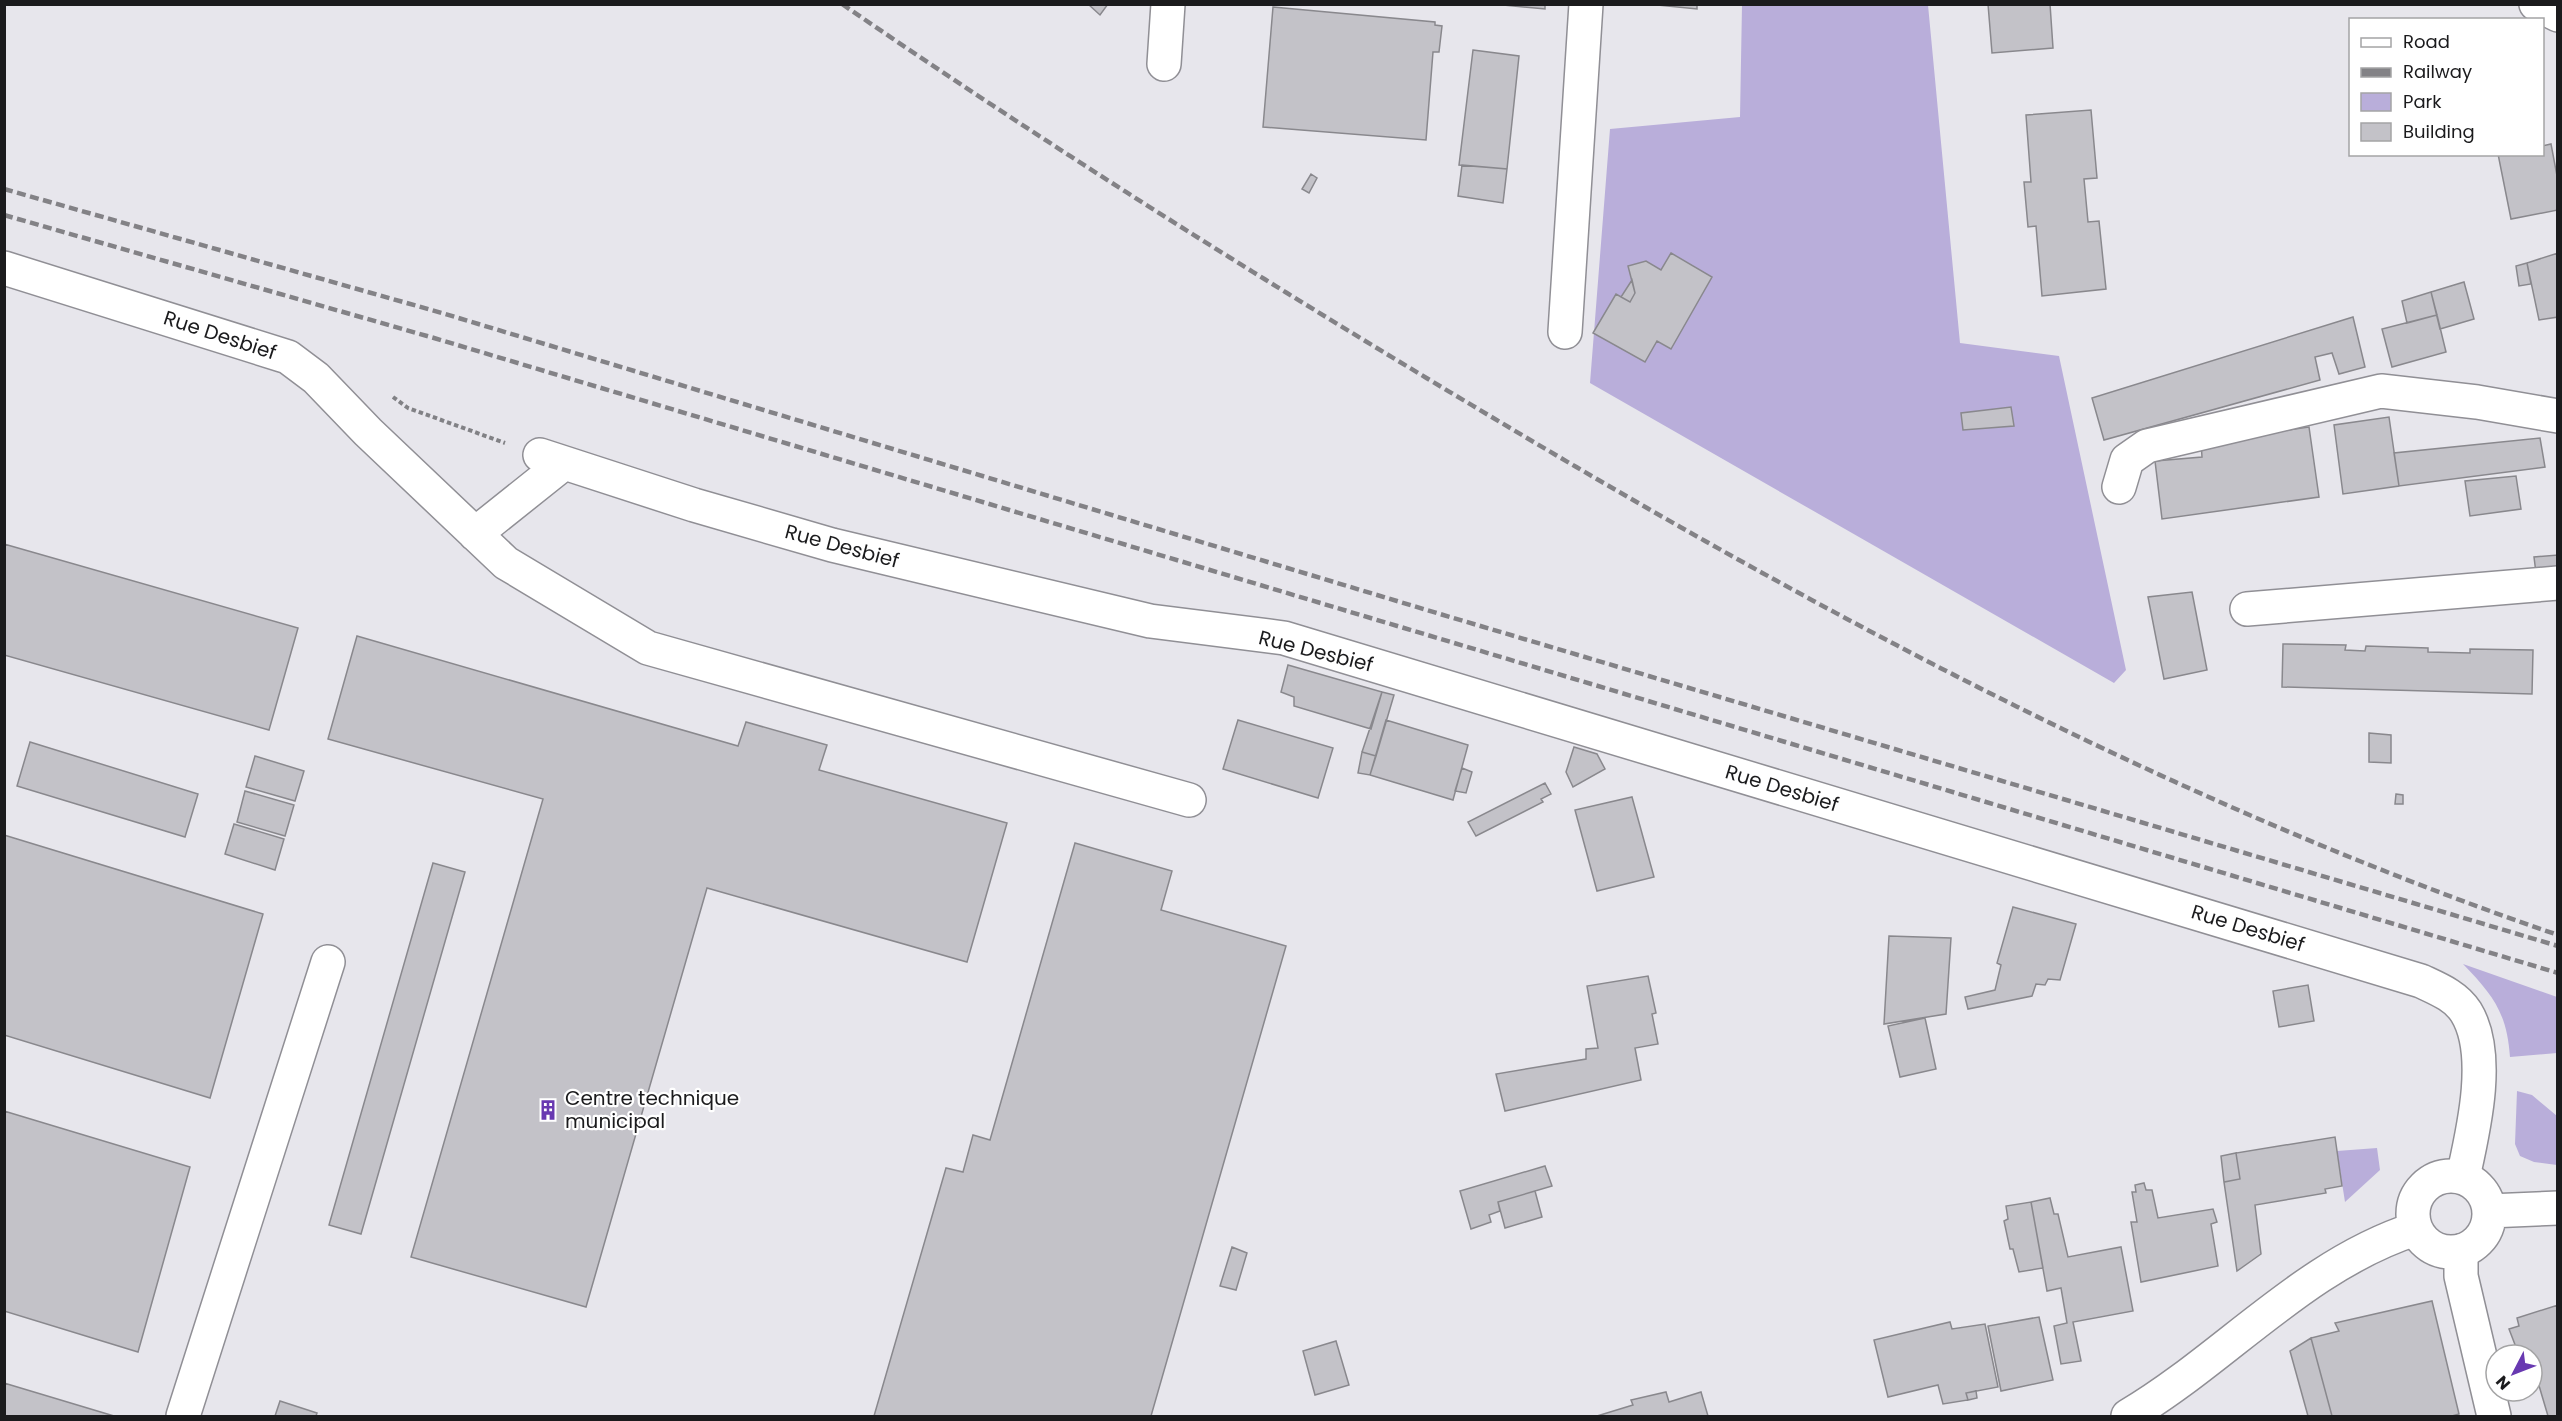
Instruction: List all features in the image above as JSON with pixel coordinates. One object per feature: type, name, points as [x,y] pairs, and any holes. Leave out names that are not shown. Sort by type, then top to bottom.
[{"type":"street","points":[[1164,64],[1168,4]]},
{"type":"street","points":[[1565,332],[1586,4]]},
{"type":"street","points":[[2536,4],[2558,15]]},
{"type":"street","name":"Rue Desbief","points":[[4,268],[288,357],[316,378],[368,432],[506,564],[648,648],[1189,800]]},
{"type":"street","points":[[2119,487],[2127,460],[2146,446],[2382,391],[2477,402],[2558,416]]},
{"type":"street","points":[[475,534],[552,459]]},
{"type":"street","name":"Rue Desbief","points":[[552,459],[694,505],[832,544],[1150,621],[1284,638],[2421,981],[2446,992],[2466,1011],[2479,1052],[2479,1081],[2463,1177]]},
{"type":"street","points":[[2247,609],[2558,583]]},
{"type":"street","points":[[183,1416],[328,962]]},
{"type":"street","points":[[2440,1176],[2463,1177],[2473,1182],[2487,1199],[2489,1211],[2488,1224],[2482,1236],[2473,1245],[2461,1251],[2450,1252],[2429,1246],[2415,1229],[2413,1209],[2420,1190],[2429,1181],[2440,1176]]},
{"type":"street","points":[[2489,1211],[2558,1208]]},
{"type":"street","points":[[2128,1416],[2222,1351],[2304,1286],[2345,1260],[2395,1235],[2415,1229]]},
{"type":"street","points":[[2461,1251],[2461,1276],[2494,1416]]},
{"type":"path","points":[[391,395],[408,408],[552,459]]},
{"type":"green space","points":[[1742,5],[1928,5],[1960,343],[2059,356],[2126,670],[2114,683],[1590,383],[1610,129],[1740,117]]},
{"type":"green space","points":[[2463,964],[2557,997],[2557,1053],[2510,1057],[2506,1028],[2497,1006],[2483,985]]},
{"type":"green space","points":[[2517,1091],[2532,1095],[2557,1116],[2557,1165],[2534,1162],[2520,1156],[2515,1144]]},
{"type":"green space","points":[[2377,1148],[2380,1170],[2345,1202],[2337,1151]]},
{"type":"building","points":[[1088,4],[1108,4],[1100,15]]},
{"type":"building","points":[[1493,4],[1545,4],[1545,9]]},
{"type":"building","points":[[1647,4],[1697,4],[1697,9]]},
{"type":"building","points":[[1988,4],[2050,4],[2053,48],[1992,53]]},
{"type":"building","points":[[1273,7],[1435,22],[1435,25],[1442,26],[1439,52],[1433,52],[1426,140],[1263,127]]},
{"type":"building","points":[[1473,50],[1519,56],[1507,169],[1459,165]]},
{"type":"building","points":[[2091,110],[2097,178],[2084,179],[2088,222],[2099,221],[2106,289],[2042,296],[2036,226],[2028,227],[2024,182],[2031,182],[2026,115]]},
{"type":"building","points":[[2551,144],[2558,181],[2558,210],[2511,219],[2498,156],[2544,156],[2544,146]]},
{"type":"building","points":[[1462,165],[1507,169],[1503,203],[1458,196]]},
{"type":"building","points":[[1311,174],[1317,178],[1309,193],[1302,189]]},
{"type":"building","points":[[1671,253],[1712,277],[1671,349],[1657,341],[1645,362],[1593,333],[1616,294],[1630,302],[1635,293],[1628,266],[1646,261],[1661,270]]},
{"type":"building","points":[[2558,253],[2558,317],[2539,320],[2527,263]]},
{"type":"building","points":[[2527,263],[2531,284],[2519,286],[2516,266]]},
{"type":"building","points":[[1632,280],[1635,293],[1630,302],[1621,297]]},
{"type":"building","points":[[2464,282],[2474,319],[2440,329],[2431,292]]},
{"type":"building","points":[[2431,292],[2437,315],[2407,323],[2402,301]]},
{"type":"building","points":[[2437,315],[2446,352],[2392,367],[2382,329]]},
{"type":"building","points":[[2353,317],[2365,367],[2339,374],[2332,353],[2315,357],[2320,380],[2104,440],[2092,398]]},
{"type":"building","points":[[2011,407],[2014,426],[1963,430],[1961,413]]},
{"type":"building","points":[[2389,417],[2399,486],[2343,494],[2334,425]]},
{"type":"building","points":[[2309,427],[2319,497],[2162,519],[2155,461],[2202,457],[2201,442]]},
{"type":"building","points":[[2540,438],[2545,467],[2399,486],[2394,453]]},
{"type":"building","points":[[2516,476],[2521,509],[2470,516],[2465,481]]},
{"type":"building","points":[[4,544],[298,628],[269,730],[4,655]]},
{"type":"building","points":[[2558,555],[2558,571],[2536,573],[2534,557]]},
{"type":"building","points":[[2192,592],[2207,670],[2164,679],[2148,597]]},
{"type":"building","name":"Centre technique municipal","points":[[357,636],[738,746],[746,722],[827,745],[819,770],[1007,823],[967,962],[707,888],[586,1307],[411,1257],[543,799],[328,739]]},
{"type":"building","points":[[2283,644],[2346,645],[2345,650],[2365,651],[2366,646],[2428,648],[2428,652],[2470,653],[2470,649],[2533,650],[2532,694],[2282,687]]},
{"type":"building","points":[[1288,665],[1382,692],[1371,729],[1294,706],[1294,697],[1281,692]]},
{"type":"building","points":[[1382,692],[1394,695],[1376,756],[1362,752]]},
{"type":"building","points":[[1238,720],[1333,748],[1318,798],[1223,769]]},
{"type":"building","points":[[1386,720],[1468,745],[1453,800],[1370,775]]},
{"type":"building","points":[[2369,733],[2391,735],[2391,763],[2369,762]]},
{"type":"building","points":[[30,742],[198,794],[185,837],[17,786]]},
{"type":"building","points":[[1574,747],[1597,754],[1605,769],[1573,787],[1566,772]]},
{"type":"building","points":[[1362,752],[1376,756],[1370,775],[1358,773]]},
{"type":"building","points":[[255,756],[304,771],[295,801],[246,787]]},
{"type":"building","points":[[1462,768],[1472,772],[1466,793],[1455,791]]},
{"type":"building","points":[[1545,783],[1551,794],[1541,799],[1543,802],[1476,836],[1468,822]]},
{"type":"building","points":[[245,791],[294,805],[285,836],[237,822]]},
{"type":"building","points":[[2396,794],[2403,795],[2403,804],[2395,804]]},
{"type":"building","points":[[1632,797],[1654,877],[1597,891],[1575,810]]},
{"type":"building","points":[[234,824],[284,839],[275,870],[225,854]]},
{"type":"building","points":[[4,835],[263,914],[210,1098],[4,1035]]},
{"type":"building","points":[[1075,843],[1172,871],[1161,910],[1286,946],[1151,1416],[874,1416],[946,1168],[963,1172],[973,1135],[990,1140]]},
{"type":"building","points":[[433,863],[465,872],[361,1234],[329,1225]]},
{"type":"building","points":[[2013,907],[2076,924],[2060,980],[2048,979],[2045,985],[2036,984],[2032,996],[1968,1009],[1965,997],[1995,990],[2001,965],[1997,963]]},
{"type":"building","points":[[1889,936],[1951,938],[1946,1014],[1884,1024]]},
{"type":"building","points":[[1648,976],[1656,1013],[1652,1014],[1658,1044],[1635,1048],[1641,1080],[1505,1111],[1496,1074],[1586,1059],[1586,1049],[1598,1048],[1587,986]]},
{"type":"building","points":[[2308,985],[2314,1021],[2279,1027],[2273,991]]},
{"type":"building","points":[[1925,1018],[1936,1069],[1900,1077],[1888,1026]]},
{"type":"building","points":[[4,1111],[190,1167],[138,1352],[4,1311]]},
{"type":"building","points":[[2335,1137],[2342,1186],[2325,1189],[2326,1193],[2255,1205],[2261,1254],[2237,1271],[2224,1182],[2240,1179],[2236,1153]]},
{"type":"building","points":[[2236,1153],[2240,1179],[2224,1182],[2221,1156]]},
{"type":"building","points":[[1545,1166],[1552,1186],[1498,1202],[1500,1211],[1489,1215],[1491,1222],[1471,1229],[1460,1191]]},
{"type":"building","points":[[2144,1183],[2146,1190],[2152,1190],[2158,1218],[2213,1209],[2217,1222],[2211,1224],[2218,1266],[2141,1282],[2131,1222],[2137,1222],[2132,1192],[2136,1192],[2135,1185]]},
{"type":"building","points":[[1535,1191],[1542,1217],[1505,1228],[1498,1202]]},
{"type":"building","points":[[2050,1198],[2054,1214],[2058,1214],[2068,1257],[2121,1247],[2133,1311],[2073,1322],[2081,1361],[2061,1364],[2054,1326],[2067,1323],[2061,1288],[2047,1291],[2031,1202]]},
{"type":"building","points":[[2031,1202],[2043,1268],[2019,1272],[2013,1249],[2010,1249],[2004,1221],[2008,1219],[2006,1206]]},
{"type":"building","points":[[1232,1247],[1247,1253],[1236,1290],[1220,1286]]},
{"type":"building","points":[[2432,1301],[2459,1414],[2452,1416],[2332,1416],[2311,1338],[2339,1331],[2335,1323]]},
{"type":"building","points":[[2558,1305],[2558,1416],[2548,1416],[2544,1402],[2544,1343],[2514,1343],[2509,1329],[2519,1326],[2517,1318]]},
{"type":"building","points":[[2039,1317],[2053,1380],[2001,1391],[1988,1326]]},
{"type":"building","points":[[1950,1322],[1952,1329],[1985,1324],[1998,1387],[1966,1393],[1968,1400],[1943,1404],[1938,1385],[1888,1397],[1874,1340]]},
{"type":"building","points":[[2311,1338],[2332,1416],[2308,1416],[2290,1351]]},
{"type":"building","points":[[1336,1341],[1349,1385],[1315,1395],[1303,1351]]},
{"type":"building","points":[[4,1383],[114,1416],[4,1416]]},
{"type":"building","points":[[1976,1391],[1977,1398],[1968,1400],[1966,1393]]},
{"type":"building","points":[[1666,1392],[1669,1402],[1701,1392],[1708,1416],[1597,1416],[1633,1405],[1631,1400]]},
{"type":"building","points":[[280,1401],[317,1413],[316,1416],[275,1416]]},
{"type":"railway","points":[[842,4],[1082,164],[1326,317],[1490,416],[1747,565],[2010,703],[2144,768],[2280,828],[2418,884],[2558,935]]},
{"type":"railway","points":[[4,189],[442,313],[1440,614],[2558,946]]},
{"type":"railway","points":[[4,215],[434,338],[2558,973]]},
{"type":"place","name":"Centre technique municipal","points":[[548,1110]]}]
